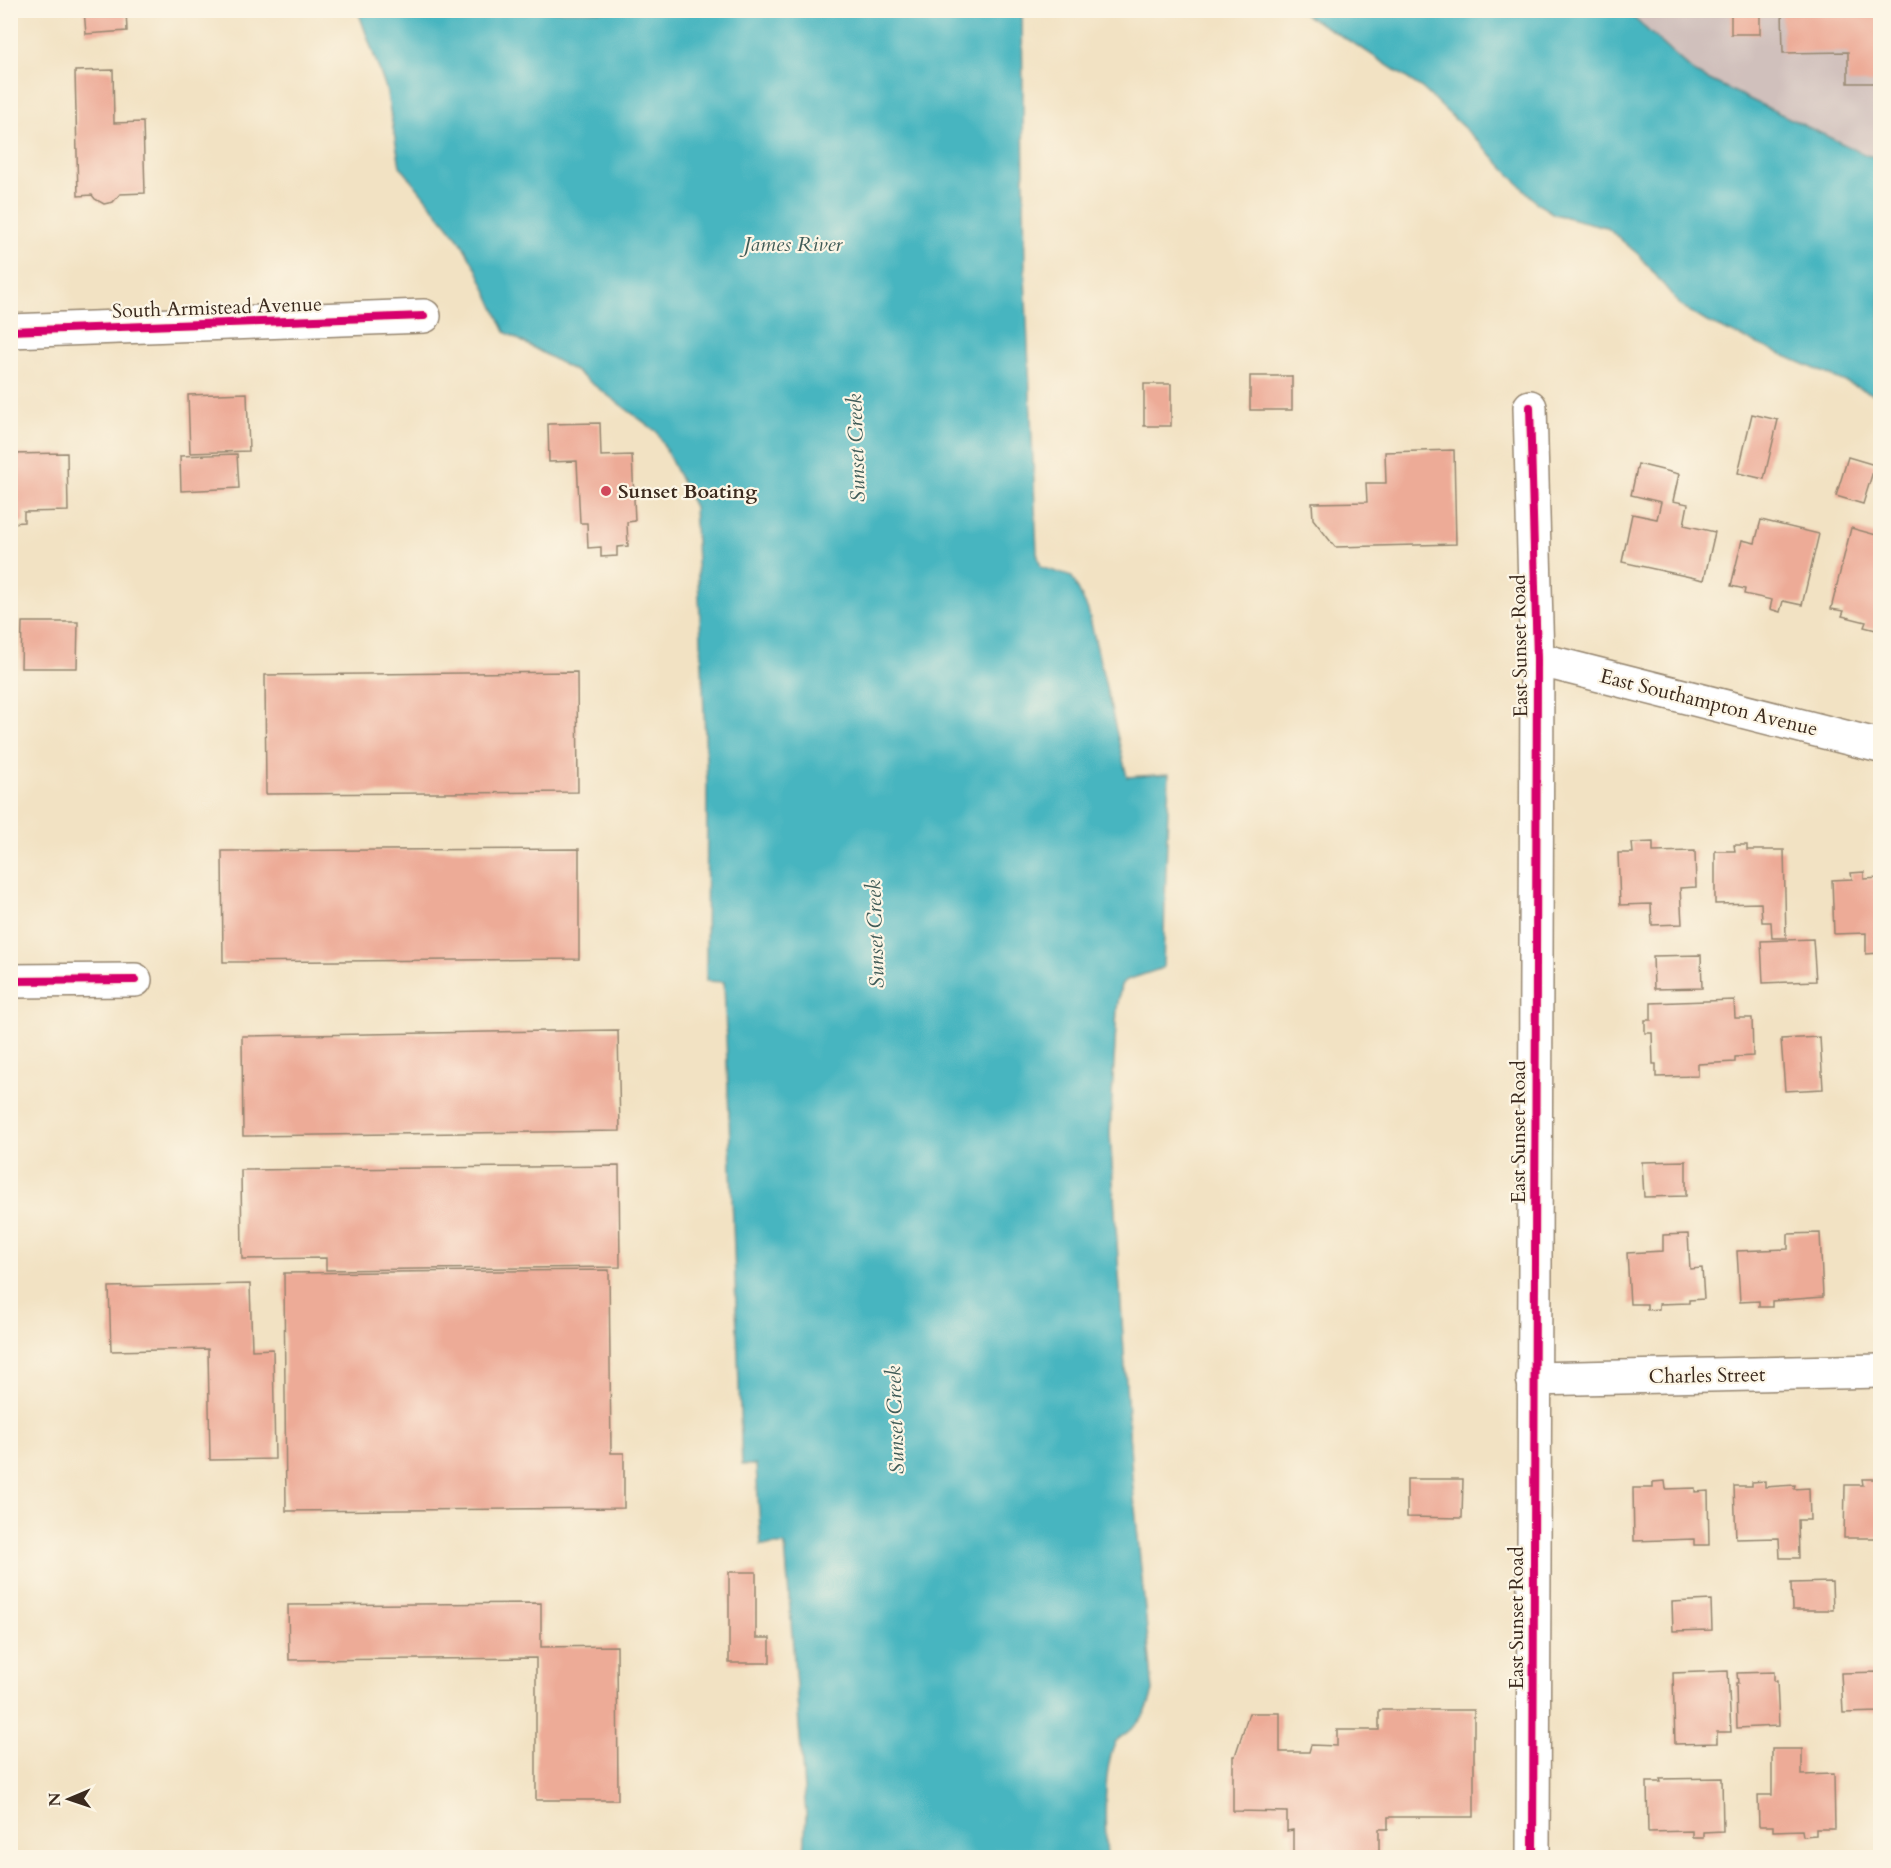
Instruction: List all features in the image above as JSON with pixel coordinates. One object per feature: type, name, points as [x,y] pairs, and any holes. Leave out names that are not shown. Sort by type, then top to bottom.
[{"type":"street","name":"South Armistead Avenue","points":[[10,331],[424,316]]},
{"type":"street","name":"East Sunset Road","points":[[1530,407],[1537,659],[1533,1857]]},
{"type":"street","name":"East Southampton Avenue","points":[[1537,659],[1881,746]]},
{"type":"street","points":[[10,981],[135,980]]},
{"type":"street","name":"Charles Street","points":[[1533,1379],[1881,1371]]},
{"type":"shaded area","points":[[1453,11],[1880,11],[1880,254]]},
{"type":"water","name":"James River","points":[[358,11],[1022,11],[1025,276],[1037,553],[1041,567],[1072,577],[1088,610],[1127,777],[1169,774],[1163,968],[1127,980],[1121,985],[1117,1009],[1110,1133],[1132,1477],[1153,1691],[1143,1717],[1117,1740],[1108,1767],[1106,1782],[1107,1857],[804,1857],[806,1815],[785,1545],[761,1545],[756,1465],[742,1465],[724,982],[706,981],[707,784],[694,507],[657,432],[575,371],[505,332],[477,270],[461,242],[400,166],[386,89]]},
{"type":"water","points":[[1299,11],[1626,11],[1695,73],[1864,154],[1880,159],[1880,397],[1707,322],[1681,306],[1639,255],[1606,227],[1554,214],[1538,204],[1482,145],[1422,88]]},
{"type":"building","points":[[84,10],[126,10],[127,31],[86,34]]},
{"type":"building","points":[[1731,10],[1760,10],[1760,34],[1731,34]]},
{"type":"building","points":[[1782,10],[1880,10],[1880,83],[1848,83],[1848,52],[1783,53]]},
{"type":"building","points":[[113,70],[114,123],[143,122],[145,193],[120,194],[113,202],[104,204],[92,195],[78,196],[75,71]]},
{"type":"building","points":[[1250,376],[1292,376],[1292,410],[1250,410]]},
{"type":"building","points":[[1144,384],[1171,384],[1171,426],[1144,426]]},
{"type":"building","points":[[247,393],[249,451],[190,453],[188,395]]},
{"type":"building","points":[[1752,414],[1778,420],[1764,479],[1738,473]]},
{"type":"building","name":"Sunset Boating","points":[[600,423],[601,456],[632,455],[635,521],[627,522],[628,546],[617,547],[617,556],[601,557],[601,547],[588,548],[587,523],[580,523],[577,461],[549,462],[548,424]]},
{"type":"building","points":[[1454,450],[1456,544],[1335,547],[1313,519],[1312,503],[1367,502],[1366,483],[1386,483],[1385,452]]},
{"type":"building","points":[[67,453],[68,511],[24,512],[24,522],[10,523],[10,454]]},
{"type":"building","points":[[237,454],[239,488],[181,491],[180,456]]},
{"type":"building","points":[[1848,457],[1875,465],[1863,504],[1836,496]]},
{"type":"building","points":[[1638,464],[1679,474],[1673,501],[1688,504],[1684,525],[1715,532],[1704,580],[1622,562],[1632,514],[1657,519],[1661,502],[1631,495]]},
{"type":"building","points":[[1761,520],[1819,534],[1802,605],[1783,601],[1780,612],[1770,609],[1772,600],[1744,594],[1745,589],[1731,586],[1742,540],[1755,543]]},
{"type":"building","points":[[1851,528],[1880,536],[1880,631],[1864,627],[1866,622],[1842,616],[1844,611],[1831,609]]},
{"type":"building","points":[[22,622],[78,622],[77,668],[21,668]]},
{"type":"building","points":[[577,672],[578,792],[266,794],[265,675]]},
{"type":"building","points":[[1653,842],[1653,852],[1695,851],[1696,887],[1680,888],[1682,924],[1652,925],[1651,904],[1620,905],[1618,853],[1633,853],[1632,843]]},
{"type":"building","points":[[1734,845],[1747,845],[1747,850],[1784,850],[1786,938],[1772,938],[1771,922],[1762,922],[1761,903],[1715,904],[1715,851],[1735,851]]},
{"type":"building","points":[[579,849],[579,959],[223,962],[222,851]]},
{"type":"building","points":[[1864,872],[1864,879],[1880,878],[1880,953],[1866,954],[1866,933],[1834,934],[1832,880],[1852,879],[1851,873]]},
{"type":"building","points":[[1813,939],[1816,981],[1763,983],[1761,941]]},
{"type":"building","points":[[1701,955],[1702,988],[1654,989],[1653,956]]},
{"type":"building","points":[[1734,1000],[1735,1018],[1752,1018],[1753,1056],[1735,1057],[1735,1062],[1698,1064],[1698,1076],[1656,1077],[1656,1064],[1653,1064],[1652,1033],[1645,1033],[1645,1020],[1651,1020],[1651,1003]]},
{"type":"building","points":[[618,1030],[620,1131],[243,1136],[242,1036]]},
{"type":"building","points":[[1820,1037],[1823,1089],[1785,1091],[1781,1039]]},
{"type":"building","points":[[1686,1161],[1686,1196],[1644,1197],[1642,1162]]},
{"type":"building","points":[[619,1166],[620,1267],[326,1270],[326,1258],[242,1259],[241,1170]]},
{"type":"building","points":[[1820,1233],[1823,1297],[1772,1301],[1772,1307],[1759,1307],[1759,1301],[1740,1302],[1737,1251],[1788,1249],[1788,1234]]},
{"type":"building","points":[[1688,1234],[1690,1269],[1702,1268],[1704,1299],[1689,1300],[1689,1303],[1659,1304],[1659,1309],[1647,1310],[1647,1304],[1630,1304],[1627,1253],[1663,1251],[1663,1235]]},
{"type":"building","points":[[609,1270],[611,1453],[624,1453],[624,1508],[286,1511],[284,1273]]},
{"type":"building","points":[[250,1284],[252,1350],[273,1349],[275,1459],[210,1460],[208,1349],[111,1351],[109,1287]]},
{"type":"building","points":[[1407,1479],[1463,1479],[1462,1518],[1407,1517]]},
{"type":"building","points":[[1862,1479],[1875,1479],[1875,1484],[1880,1484],[1880,1538],[1844,1538],[1845,1485],[1863,1485]]},
{"type":"building","points":[[1665,1481],[1666,1489],[1695,1488],[1695,1492],[1708,1491],[1709,1545],[1694,1545],[1694,1539],[1634,1541],[1633,1488],[1653,1488],[1653,1482]]},
{"type":"building","points":[[1765,1481],[1765,1487],[1795,1485],[1794,1489],[1809,1488],[1810,1520],[1798,1520],[1799,1558],[1780,1558],[1779,1538],[1736,1539],[1734,1486],[1752,1486],[1752,1482]]},
{"type":"building","points":[[729,1572],[756,1572],[756,1638],[770,1638],[770,1663],[729,1663]]},
{"type":"building","points":[[1832,1582],[1833,1610],[1792,1610],[1791,1583]]},
{"type":"building","points":[[1711,1600],[1712,1630],[1673,1631],[1672,1602]]},
{"type":"building","points":[[541,1603],[541,1647],[617,1646],[618,1800],[536,1800],[536,1658],[289,1660],[288,1605]]},
{"type":"building","points":[[1728,1671],[1731,1732],[1717,1732],[1717,1743],[1675,1744],[1673,1673]]},
{"type":"building","points":[[1774,1672],[1774,1681],[1777,1681],[1779,1726],[1737,1728],[1737,1673]]},
{"type":"building","points":[[1880,1672],[1880,1712],[1843,1713],[1841,1673]]},
{"type":"building","points":[[1379,1710],[1474,1710],[1474,1817],[1388,1817],[1388,1829],[1379,1829],[1379,1858],[1293,1858],[1293,1830],[1287,1831],[1287,1812],[1233,1811],[1233,1756],[1235,1756],[1249,1713],[1280,1713],[1280,1752],[1309,1752],[1311,1745],[1337,1746],[1337,1730],[1379,1730]]},
{"type":"building","points":[[1772,1749],[1802,1749],[1802,1775],[1834,1774],[1835,1829],[1816,1829],[1816,1835],[1803,1836],[1802,1830],[1773,1831],[1773,1826],[1759,1826],[1758,1795],[1772,1795]]},
{"type":"building","points":[[1722,1778],[1723,1831],[1703,1832],[1703,1837],[1692,1837],[1692,1831],[1648,1832],[1647,1782],[1661,1782],[1660,1779]]},
{"type":"cycle path","points":[[10,331],[424,316]]},
{"type":"cycle path","points":[[1530,407],[1537,659],[1533,1858]]},
{"type":"cycle path","points":[[10,981],[135,980]]},
{"type":"place","name":"Sunset Boating","points":[[606,491]]},
{"type":"water label","name":"Sunset Creek","points":[[856,448]]},
{"type":"water label","name":"Sunset Creek","points":[[875,934]]},
{"type":"water label","name":"Sunset Creek","points":[[895,1420]]}]
